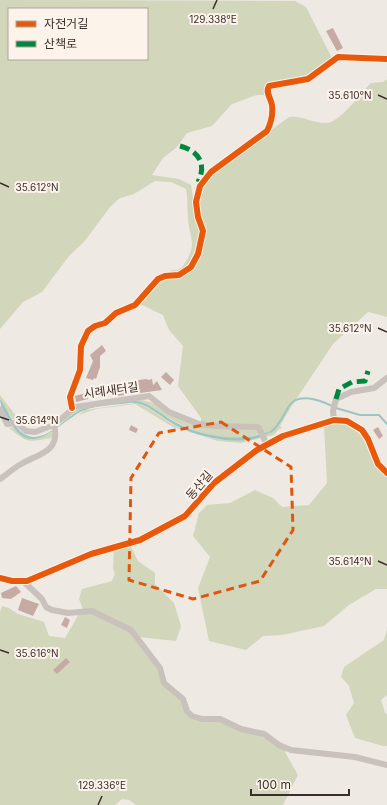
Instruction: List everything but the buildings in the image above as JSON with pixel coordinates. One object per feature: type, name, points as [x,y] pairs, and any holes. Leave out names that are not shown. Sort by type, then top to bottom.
[{"type":"street","points":[[72,408],[70,396],[80,370],[81,346],[88,331],[95,326],[105,323],[116,313],[135,305],[158,279],[165,276],[179,275],[194,263],[203,232],[198,217],[196,202],[200,186],[211,172],[266,131],[270,122],[272,106],[267,92],[268,88],[271,86],[308,79],[338,57],[387,59]]},
{"type":"street","points":[[387,378],[374,388],[351,392],[336,399],[333,411],[334,420],[347,421],[362,430],[368,438],[378,464],[387,473]]},
{"type":"street","name":"시례새터길","points":[[55,428],[72,408],[85,404],[148,396],[169,412],[199,424],[216,426],[255,426],[260,431],[267,445]]},
{"type":"street","points":[[0,409],[6,423],[14,424],[31,432],[55,428],[54,440],[47,452],[22,463],[0,479]]},
{"type":"street","name":"동산길","points":[[23,582],[98,552],[140,540],[172,524],[191,511],[206,490],[222,476],[267,445],[282,436],[334,420]]},
{"type":"street","points":[[0,578],[23,582],[42,599],[48,608],[68,613],[92,611],[131,630],[160,668],[164,684],[183,699],[187,711],[192,716],[202,719],[220,719],[241,729],[264,734],[279,745],[291,750],[355,757],[387,765]]},
{"type":"highlighted area","points":[[221,422],[291,467],[293,530],[260,581],[193,599],[129,580],[131,478],[159,433]]},
{"type":"green space","points":[[0,0],[295,1],[306,7],[332,58],[313,75],[270,84],[266,95],[257,95],[232,104],[212,126],[187,133],[177,147],[163,158],[152,175],[179,179],[191,185],[195,210],[201,229],[198,249],[192,262],[182,272],[170,273],[172,270],[178,270],[183,266],[189,256],[192,245],[186,189],[171,182],[155,181],[134,194],[120,198],[110,207],[84,242],[69,256],[42,292],[23,302],[0,329]]},
{"type":"green space","points":[[387,79],[387,317],[368,312],[333,344],[291,407],[280,426],[282,428],[279,429],[274,435],[266,437],[261,429],[201,422],[201,418],[178,386],[183,346],[169,330],[163,315],[140,304],[155,285],[165,279],[188,272],[204,235],[199,216],[198,195],[208,176],[289,117],[298,117],[320,123],[331,122],[344,113],[371,83],[383,82]]},
{"type":"green space","points":[[0,395],[17,417],[13,420],[0,399]]},
{"type":"green space","points":[[140,400],[146,401],[157,405],[178,418],[193,423],[219,427],[254,428],[257,429],[259,434],[249,437],[228,438],[206,434],[185,427],[143,403],[112,404]]},
{"type":"green space","points":[[135,403],[150,409],[172,424],[191,433],[173,427],[135,404],[96,409],[79,415],[59,430],[85,410]]},
{"type":"green space","points":[[107,404],[78,411],[59,426],[77,408]]},
{"type":"green space","points":[[342,423],[358,432],[375,462],[387,476],[387,589],[376,589],[349,605],[324,626],[282,635],[263,636],[246,650],[209,641],[198,588],[210,557],[193,536],[199,513],[207,505],[230,503],[255,490],[273,498],[282,507],[309,505],[327,483],[324,426]]},
{"type":"green space","points":[[13,427],[22,435],[27,437],[41,436],[52,432],[52,438],[33,441],[25,439],[9,428]]},
{"type":"green space","points":[[193,433],[215,439],[227,440],[261,438],[241,443],[218,441]]},
{"type":"green space","points":[[131,547],[138,561],[155,573],[155,584],[174,603],[181,626],[176,641],[138,637],[83,610],[79,599],[82,589],[112,581],[115,574],[113,568],[114,550]]},
{"type":"green space","points":[[2,606],[9,608],[18,614],[44,622],[49,636],[65,638],[79,614],[87,612],[131,631],[150,656],[161,676],[161,683],[180,697],[186,713],[213,719],[238,727],[262,737],[286,750],[285,752],[298,775],[283,805],[136,805],[129,800],[122,799],[115,805],[0,805],[0,612]]},
{"type":"green space","points":[[387,629],[387,695],[381,700],[385,713],[387,714],[387,746],[383,746],[355,738],[346,715],[354,703],[349,686],[341,677],[344,667],[384,640]]},
{"type":"water","points":[[0,399],[20,431],[31,437],[46,434],[54,430],[48,434],[38,438],[29,439],[20,434],[2,408]]},
{"type":"water","points":[[136,401],[145,404],[182,426],[195,431],[221,437],[248,437],[273,430],[263,436],[238,441],[210,438],[185,430],[147,407],[135,403],[90,408],[76,414],[54,430],[84,408]]},
{"type":"waterway","points":[[271,432],[279,423],[289,406],[298,399],[309,398],[332,406]]},
{"type":"waterway","points":[[336,408],[360,415],[379,415],[387,424]]},
{"type":"marked path","points":[[180,146],[192,151],[200,159],[202,169],[198,182]]},
{"type":"marked path","points":[[336,399],[339,389],[352,382],[365,381],[368,371]]},
{"type":"cycle path","points":[[72,408],[70,397],[80,370],[81,346],[88,331],[95,326],[105,323],[116,313],[135,305],[158,279],[165,276],[179,275],[191,267],[198,254],[203,231],[198,217],[196,202],[200,186],[211,172],[267,131],[271,121],[272,111],[272,105],[268,93],[269,86],[308,79],[338,57],[387,59]]},
{"type":"cycle path","points":[[0,578],[12,581],[27,581],[91,554],[140,540],[185,516],[214,483],[257,450],[283,436],[334,420],[347,421],[362,430],[368,439],[378,464],[387,473]]}]
